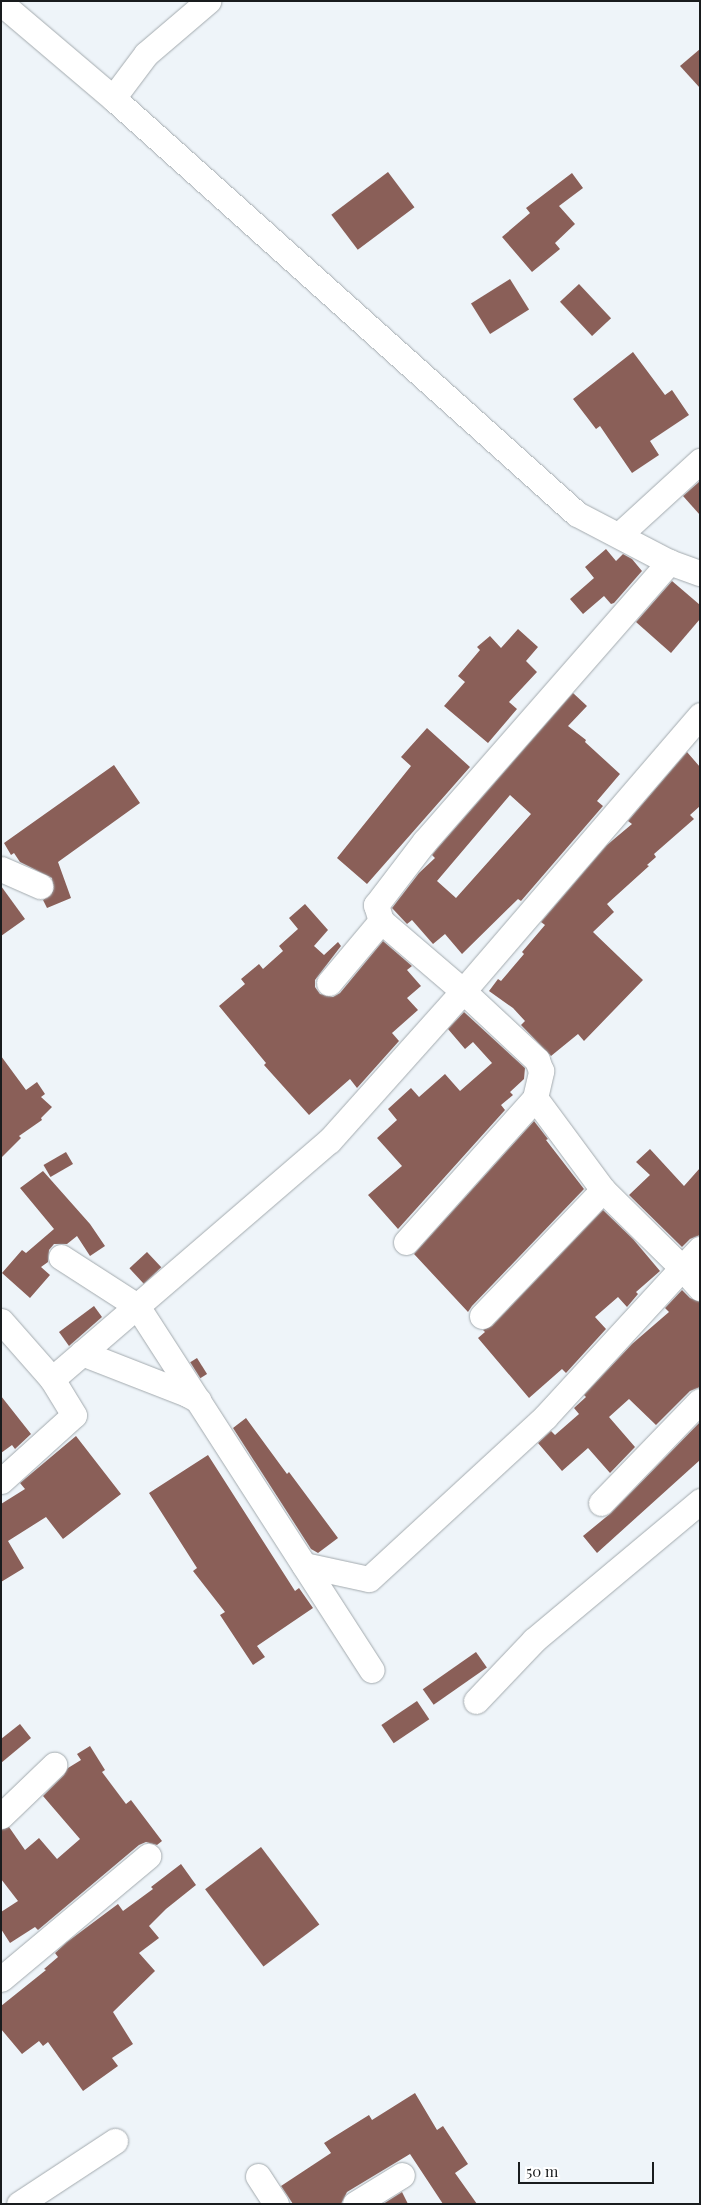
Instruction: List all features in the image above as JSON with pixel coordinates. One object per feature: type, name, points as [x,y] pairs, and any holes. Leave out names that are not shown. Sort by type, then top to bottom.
[{"type":"street","points":[[114,98],[146,54],[208,1]]},
{"type":"street","points":[[1,4],[114,98],[577,514],[619,535],[690,566],[424,841],[376,905],[381,921],[463,991],[537,1060],[540,1072],[535,1098],[406,1242]]},
{"type":"street","points":[[619,535],[700,461]]},
{"type":"street","points":[[52,1379],[329,1141],[463,991],[700,715]]},
{"type":"street","points":[[1,869],[40,886]]},
{"type":"street","points":[[329,983],[381,921]]},
{"type":"street","points":[[535,1098],[602,1190],[700,1288]]},
{"type":"street","points":[[482,1316],[602,1190]]},
{"type":"street","points":[[304,1565],[369,1579],[545,1417],[700,1249]]},
{"type":"street","points":[[61,1257],[137,1306],[372,1670]]},
{"type":"street","points":[[1,1321],[52,1379],[74,1415],[1,1481]]},
{"type":"street","points":[[82,1353],[198,1400]]},
{"type":"street","points":[[601,1503],[700,1401]]},
{"type":"street","points":[[476,1700],[534,1640],[700,1501]]},
{"type":"street","points":[[1,1816],[54,1765]]},
{"type":"street","points":[[1,1979],[148,1856]]},
{"type":"street","points":[[19,2204],[115,2141]]},
{"type":"street","points":[[355,2204],[402,2175]]},
{"type":"street","points":[[258,2176],[276,2204]]},
{"type":"building","points":[[700,49],[700,88],[680,66]]},
{"type":"building","points":[[388,172],[414,207],[358,250],[331,215]]},
{"type":"building","points":[[572,173],[583,188],[559,206],[575,224],[555,243],[560,249],[532,272],[502,237],[530,213],[526,208]]},
{"type":"building","points":[[510,279],[529,310],[490,334],[471,303]]},
{"type":"building","points":[[579,284],[611,318],[592,336],[560,302]]},
{"type":"building","points":[[633,352],[665,395],[672,390],[689,415],[650,441],[659,455],[632,473],[600,426],[596,429],[573,399]]},
{"type":"building","points":[[700,481],[700,515],[683,496]]},
{"type":"building","points":[[606,549],[616,561],[623,554],[632,559],[642,571],[614,603],[611,604],[604,596],[583,614],[570,599],[594,578],[585,567]]},
{"type":"building","points":[[672,581],[700,605],[700,619],[671,653],[636,622]]},
{"type":"building","points":[[518,629],[538,647],[526,661],[537,672],[509,702],[517,709],[488,743],[444,706],[465,682],[458,676],[480,650],[477,647],[490,636],[501,648]]},
{"type":"building","points":[[573,693],[587,706],[568,726],[586,740],[585,742],[620,774],[597,801],[603,806],[521,901],[518,899],[462,954],[445,934],[433,944],[412,920],[407,924],[392,908],[419,873],[435,858],[432,855]],"holes":[[[510,795],[531,814],[456,898],[437,881]]]},
{"type":"building","points":[[427,728],[470,767],[367,884],[337,858],[411,766],[401,757]]},
{"type":"building","points":[[687,752],[700,767],[700,806],[690,815],[694,819],[654,854],[656,857],[647,865],[649,866],[607,904],[614,912],[593,932],[643,980],[584,1041],[578,1034],[551,1056],[521,1025],[525,1021],[513,1008],[489,991],[498,979],[501,981],[524,954],[522,952],[545,925],[541,922],[607,845],[632,824],[628,821]]},
{"type":"building","points":[[114,765],[140,803],[58,862],[71,898],[47,908],[43,900],[53,891],[52,878],[20,862],[14,853],[11,855],[4,843]]},
{"type":"building","points":[[1,886],[25,919],[1,936]]},
{"type":"building","points":[[305,904],[328,930],[314,946],[324,955],[338,942],[341,946],[315,980],[315,987],[320,994],[333,997],[340,993],[383,941],[412,966],[407,970],[421,986],[407,998],[418,1010],[392,1033],[399,1041],[357,1088],[350,1079],[309,1115],[264,1065],[266,1063],[219,1006],[245,984],[241,979],[259,964],[263,969],[283,951],[279,946],[298,929],[289,918]]},
{"type":"building","points":[[464,1012],[525,1068],[524,1079],[510,1092],[513,1095],[501,1105],[505,1110],[398,1229],[368,1195],[402,1166],[377,1138],[397,1120],[388,1109],[411,1088],[419,1097],[445,1074],[460,1091],[492,1063],[473,1042],[465,1049],[448,1029]]},
{"type":"building","points":[[1,1056],[26,1090],[37,1082],[45,1094],[41,1097],[52,1107],[41,1118],[42,1120],[19,1136],[21,1138],[1,1158]]},
{"type":"building","points":[[534,1121],[548,1139],[546,1140],[584,1189],[468,1312],[414,1254]]},
{"type":"building","points":[[650,1149],[684,1186],[700,1168],[700,1235],[690,1239],[682,1247],[629,1195],[650,1175],[636,1162]]},
{"type":"building","points":[[66,1152],[73,1164],[50,1177],[43,1165]]},
{"type":"building","points":[[43,1171],[90,1224],[105,1246],[90,1256],[77,1236],[67,1244],[54,1244],[49,1250],[48,1262],[41,1267],[50,1275],[30,1298],[2,1273],[22,1250],[26,1253],[54,1229],[20,1188]]},
{"type":"building","points":[[603,1210],[633,1239],[660,1271],[636,1292],[638,1294],[627,1307],[618,1297],[595,1317],[606,1329],[566,1373],[562,1369],[529,1398],[478,1338],[485,1332],[483,1330],[492,1326]]},
{"type":"building","points":[[147,1252],[161,1267],[144,1284],[129,1268]]},
{"type":"building","points":[[682,1290],[690,1298],[700,1302],[700,1387],[690,1391],[656,1425],[629,1399],[609,1417],[635,1447],[610,1473],[588,1448],[562,1471],[538,1443],[551,1431],[555,1435],[579,1414],[574,1408],[586,1397],[584,1395],[632,1344],[669,1312],[665,1308]]},
{"type":"building","points":[[94,1306],[102,1317],[69,1346],[59,1332]]},
{"type":"building","points":[[197,1358],[207,1374],[200,1378],[190,1362]]},
{"type":"building","points":[[1,1396],[31,1434],[15,1449],[12,1445],[1,1453]]},
{"type":"building","points":[[246,1418],[287,1474],[289,1472],[338,1538],[318,1553],[311,1549],[233,1428]]},
{"type":"building","points":[[700,1422],[700,1460],[597,1553],[583,1536],[611,1513]]},
{"type":"building","points":[[76,1436],[121,1494],[63,1539],[46,1517],[8,1541],[24,1568],[1,1582],[1,1504],[25,1489],[20,1483]]},
{"type":"building","points":[[208,1455],[295,1591],[299,1588],[313,1608],[257,1646],[265,1657],[253,1665],[220,1615],[225,1612],[193,1571],[197,1568],[149,1493]]},
{"type":"building","points":[[476,1652],[487,1668],[434,1705],[423,1689]]},
{"type":"building","points":[[417,1701],[429,1719],[394,1743],[381,1725]]},
{"type":"building","points":[[20,1724],[31,1738],[1,1763],[1,1739]]},
{"type":"building","points":[[90,1746],[105,1770],[102,1772],[126,1804],[131,1800],[162,1841],[157,1845],[146,1842],[139,1845],[38,1930],[35,1927],[10,1943],[1,1929],[1,1912],[18,1901],[1,1879],[1,1830],[9,1827],[25,1850],[39,1838],[57,1859],[80,1839],[43,1796],[64,1775],[68,1768],[81,1760],[77,1754]]},
{"type":"building","points":[[261,1847],[319,1924],[263,1967],[205,1889]]},
{"type":"building","points":[[181,1864],[196,1885],[166,1909],[149,1926],[159,1938],[139,1953],[155,1971],[113,2012],[133,2044],[112,2058],[118,2066],[83,2091],[48,2042],[43,2046],[39,2041],[22,2054],[1,2029],[1,2006],[46,1970],[44,1969],[58,1957],[55,1953],[67,1942],[118,1904],[123,1911],[153,1889],[151,1887]]},
{"type":"building","points":[[415,2093],[437,2130],[443,2126],[468,2164],[455,2173],[477,2204],[443,2204],[410,2154],[347,2192],[341,2204],[293,2204],[281,2186],[331,2153],[324,2143],[369,2115],[372,2120]]},
{"type":"building","points":[[402,2192],[408,2204],[383,2204]]}]
